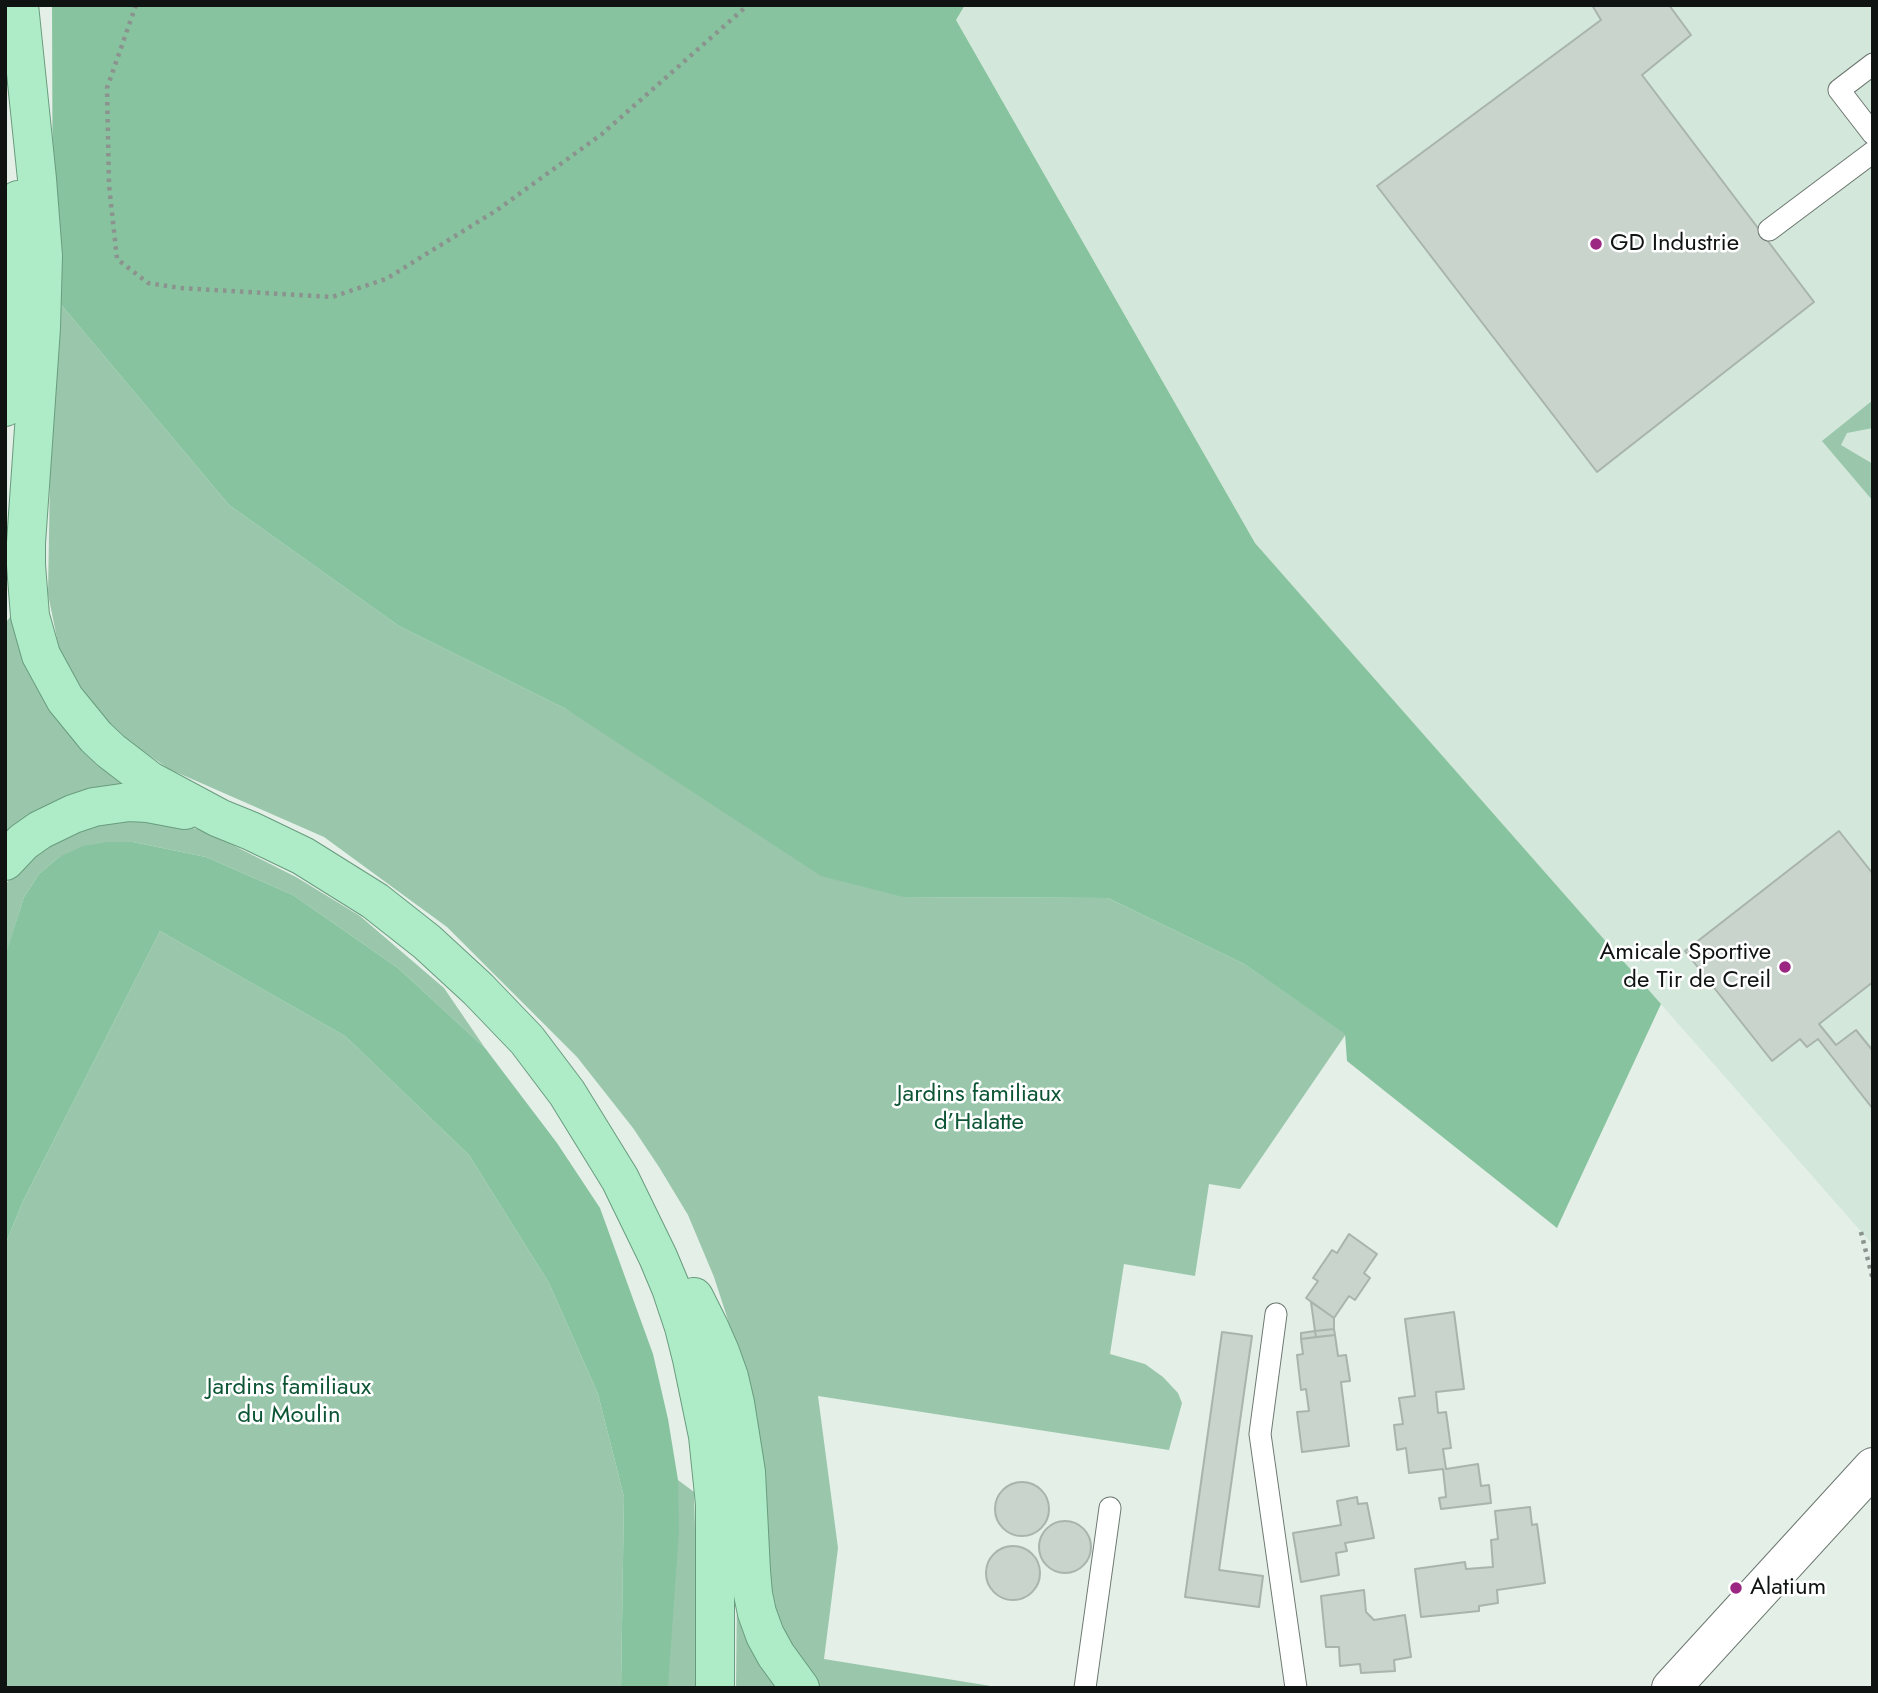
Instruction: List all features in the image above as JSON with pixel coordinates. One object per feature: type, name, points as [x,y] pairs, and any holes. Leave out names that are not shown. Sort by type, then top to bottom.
[{"type":"highway","points":[[5,407],[18,223],[18,5]]},
{"type":"highway","points":[[18,5],[43,256],[41,328],[26,543],[30,617],[41,655],[65,699],[111,751],[150,781],[219,818],[303,856],[351,884],[403,922],[454,966],[518,1031],[567,1093],[621,1179],[671,1288],[684,1327],[708,1436],[716,1514],[715,1688]]},
{"type":"highway","points":[[5,861],[23,842],[40,830],[64,817],[94,807],[129,802],[148,803],[219,818]]},
{"type":"highway","points":[[636,1212],[697,1303],[729,1377],[742,1441],[751,1571],[757,1614],[776,1655],[800,1688]]},
{"type":"street","points":[[1671,1688],[1873,1467]]},
{"type":"lane","points":[[1873,64],[1839,90],[1873,134]]},
{"type":"lane","points":[[1769,230],[1873,152]]},
{"type":"lane","points":[[1276,1314],[1260,1434],[1296,1688]]},
{"type":"lane","points":[[1085,1688],[1110,1508]]},
{"type":"path","points":[[136,5],[107,88],[109,185],[117,259],[148,283],[180,288],[332,297],[386,279],[496,210],[602,134],[748,5]]},
{"type":"path","points":[[1861,1232],[1873,1280]]},
{"type":"shaded area","points":[[965,5],[1873,5],[1873,1245],[1255,543],[956,20]]},
{"type":"green space","points":[[52,5],[965,5],[956,20],[1255,543],[1661,1004],[1557,1228],[1347,1061],[1345,1034],[1244,964],[1108,898],[903,897],[821,876],[566,709],[399,626],[229,505],[53,295]]},
{"type":"green space","name":"Jardins familiaux d’Halatte","points":[[53,295],[229,505],[399,626],[566,709],[903,897],[1108,898],[1244,964],[1346,1034],[1240,1189],[1209,1184],[1195,1276],[1124,1264],[1110,1354],[1145,1364],[1163,1377],[1178,1393],[1182,1403],[1169,1450],[818,1396],[838,1548],[824,1659],[1003,1688],[820,1688],[811,1682],[772,1620],[739,1361],[727,1317],[714,1277],[688,1215],[633,1128],[577,1057],[447,927],[324,837],[169,769],[108,727],[64,673],[48,594]]},
{"type":"green space","points":[[1873,400],[1873,428],[1847,433],[1841,445],[1873,464],[1873,501],[1822,441]]},
{"type":"green space","points":[[15,611],[129,787],[5,841],[5,630],[7,621]]},
{"type":"green space","points":[[117,818],[203,830],[296,877],[360,916],[444,988],[485,1048],[398,968],[293,895],[206,857],[133,842],[59,857],[39,874],[24,897],[5,957],[5,885],[26,859],[63,834]]},
{"type":"green space","points":[[133,842],[206,857],[293,895],[398,968],[485,1048],[557,1143],[600,1208],[653,1354],[668,1419],[678,1480],[679,1531],[668,1688],[621,1688],[624,1497],[598,1394],[549,1283],[469,1155],[345,1036],[160,931],[23,1201],[5,1245],[5,956],[24,897],[39,874],[59,857],[83,846]]},
{"type":"green space","name":"Jardins familiaux du Moulin","points":[[160,931],[345,1036],[469,1155],[549,1283],[598,1394],[624,1497],[621,1688],[5,1688],[5,1245],[23,1201]]},
{"type":"green space","points":[[678,1480],[694,1492],[696,1688],[667,1688]]},
{"type":"green space","points":[[737,1591],[780,1688],[736,1688]]},
{"type":"building","name":"GD Industrie","points":[[1592,5],[1669,5],[1691,35],[1642,75],[1814,302],[1597,472],[1377,186],[1601,20]]},
{"type":"building","name":"Amicale Sportive de Tir de Creil","points":[[1839,831],[1873,874],[1873,982],[1819,1024],[1836,1045],[1856,1030],[1873,1051],[1873,1109],[1818,1039],[1807,1047],[1800,1039],[1772,1061],[1685,951]]},
{"type":"building","points":[[1349,1234],[1377,1254],[1364,1273],[1370,1278],[1355,1300],[1349,1296],[1334,1318],[1306,1298],[1318,1281],[1313,1278],[1332,1250],[1337,1253]]},
{"type":"building","points":[[1311,1302],[1334,1318],[1334,1329],[1315,1331]]},
{"type":"building","points":[[1454,1312],[1464,1389],[1436,1392],[1438,1413],[1446,1412],[1451,1448],[1443,1449],[1446,1469],[1478,1464],[1481,1486],[1489,1485],[1491,1503],[1441,1509],[1439,1498],[1446,1497],[1443,1469],[1409,1473],[1406,1448],[1397,1450],[1394,1425],[1403,1424],[1399,1398],[1415,1396],[1405,1319]]},
{"type":"building","points":[[1334,1329],[1335,1335],[1316,1337],[1315,1331]]},
{"type":"building","points":[[1315,1331],[1316,1337],[1301,1339],[1301,1333]]},
{"type":"building","points":[[1222,1332],[1252,1336],[1219,1570],[1263,1576],[1259,1607],[1185,1597]]},
{"type":"building","points":[[1335,1335],[1338,1356],[1346,1355],[1350,1381],[1341,1382],[1349,1446],[1302,1452],[1297,1412],[1309,1411],[1306,1389],[1301,1390],[1297,1355],[1303,1354],[1301,1339]]},
{"type":"building","points":[[1022,1482],[1041,1490],[1049,1509],[1041,1528],[1022,1536],[1003,1528],[995,1509],[1003,1490]]},
{"type":"building","points":[[1357,1497],[1358,1504],[1367,1503],[1374,1538],[1345,1543],[1347,1551],[1336,1553],[1339,1575],[1301,1582],[1293,1533],[1341,1525],[1337,1501]]},
{"type":"building","points":[[1530,1507],[1532,1525],[1537,1524],[1545,1583],[1497,1590],[1498,1603],[1479,1606],[1479,1611],[1421,1617],[1415,1569],[1465,1562],[1466,1569],[1493,1567],[1491,1540],[1498,1539],[1495,1511]]},
{"type":"building","points":[[1065,1521],[1084,1528],[1091,1547],[1084,1566],[1065,1573],[1046,1566],[1039,1547],[1046,1528]]},
{"type":"building","points":[[1013,1546],[1032,1554],[1040,1573],[1032,1592],[1013,1600],[994,1592],[986,1573],[994,1554]]},
{"type":"building","points":[[1364,1590],[1366,1612],[1374,1620],[1405,1615],[1411,1657],[1394,1660],[1395,1671],[1361,1673],[1360,1664],[1340,1666],[1339,1647],[1326,1647],[1321,1596]]},
{"type":"place","name":"GD Industrie","points":[[1596,244]]},
{"type":"place","name":"Amicale Sportive de Tir de Creil","points":[[1785,967]]},
{"type":"place","name":"Alatium","points":[[1736,1588]]}]
